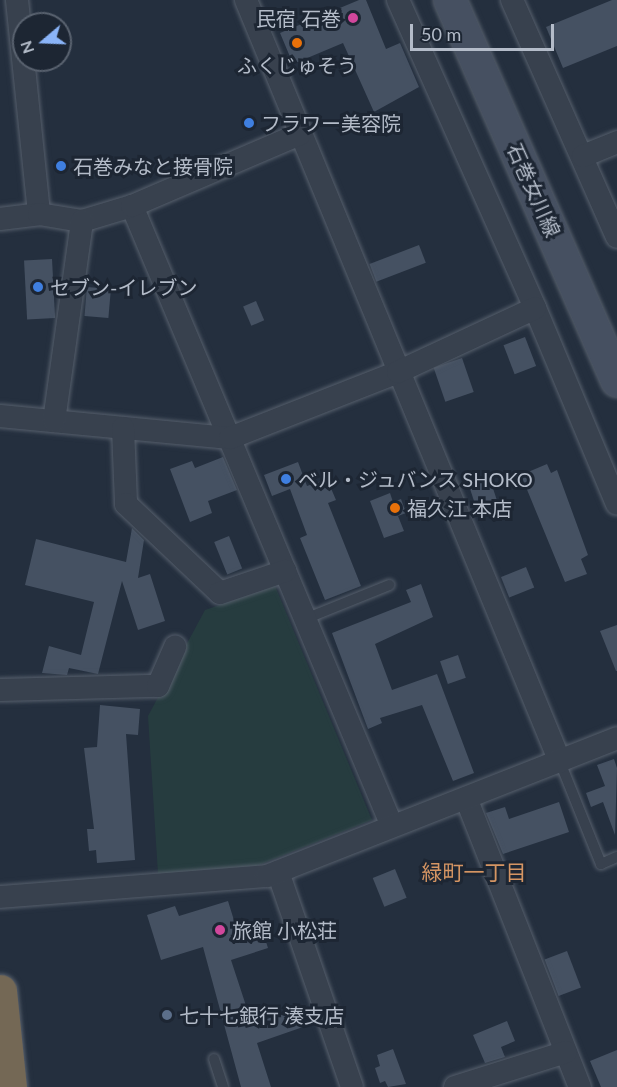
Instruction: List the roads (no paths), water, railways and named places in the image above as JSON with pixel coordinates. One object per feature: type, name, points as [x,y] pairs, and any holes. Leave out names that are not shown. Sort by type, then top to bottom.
[{"type":"highway","points":[[0,991],[6,1076]]},
{"type":"main road","name":"石巻女川線","points":[[450,0],[617,381]]},
{"type":"street","points":[[17,0],[39,214]]},
{"type":"street","points":[[246,0],[560,762]]},
{"type":"street","points":[[398,0],[535,308],[617,504]]},
{"type":"street","points":[[512,0],[617,237]]},
{"type":"street","points":[[0,219],[39,214],[82,221],[132,206],[300,134]]},
{"type":"street","points":[[583,156],[617,142]]},
{"type":"street","points":[[132,206],[392,826]]},
{"type":"street","points":[[54,421],[82,221]]},
{"type":"street","points":[[0,416],[230,438],[398,372],[535,308]]},
{"type":"street","points":[[123,428],[126,504],[220,593],[285,571]]},
{"type":"street","points":[[0,690],[158,686],[175,647]]},
{"type":"street","points":[[0,897],[267,876],[617,738]]},
{"type":"street","points":[[466,798],[580,1087]]},
{"type":"street","points":[[278,872],[352,1087]]},
{"type":"street","points":[[462,1086],[566,1052]]},
{"type":"lane","points":[[305,619],[389,585]]},
{"type":"lane","points":[[560,762],[601,864],[617,857]]},
{"type":"lane","points":[[214,1059],[223,1087]]},
{"type":"place","name":"民宿 石巻","points":[[353,18]]},
{"type":"place","name":"ふくじゅそう","points":[[297,43]]},
{"type":"place","name":"フラワー美容院","points":[[249,123]]},
{"type":"place","name":"石巻みなと接骨院","points":[[61,166]]},
{"type":"place","name":"セブン-イレブン","points":[[38,287]]},
{"type":"place","name":"ベル・ジュバンス SHOKO","points":[[286,479]]},
{"type":"place","name":"福久江 本店","points":[[395,508]]},
{"type":"place","name":"旅館 小松荘","points":[[220,930]]},
{"type":"place","name":"七十七銀行 湊支店","points":[[167,1015]]},
{"type":"district","name":"緑町一丁目","points":[[474,872]]}]
